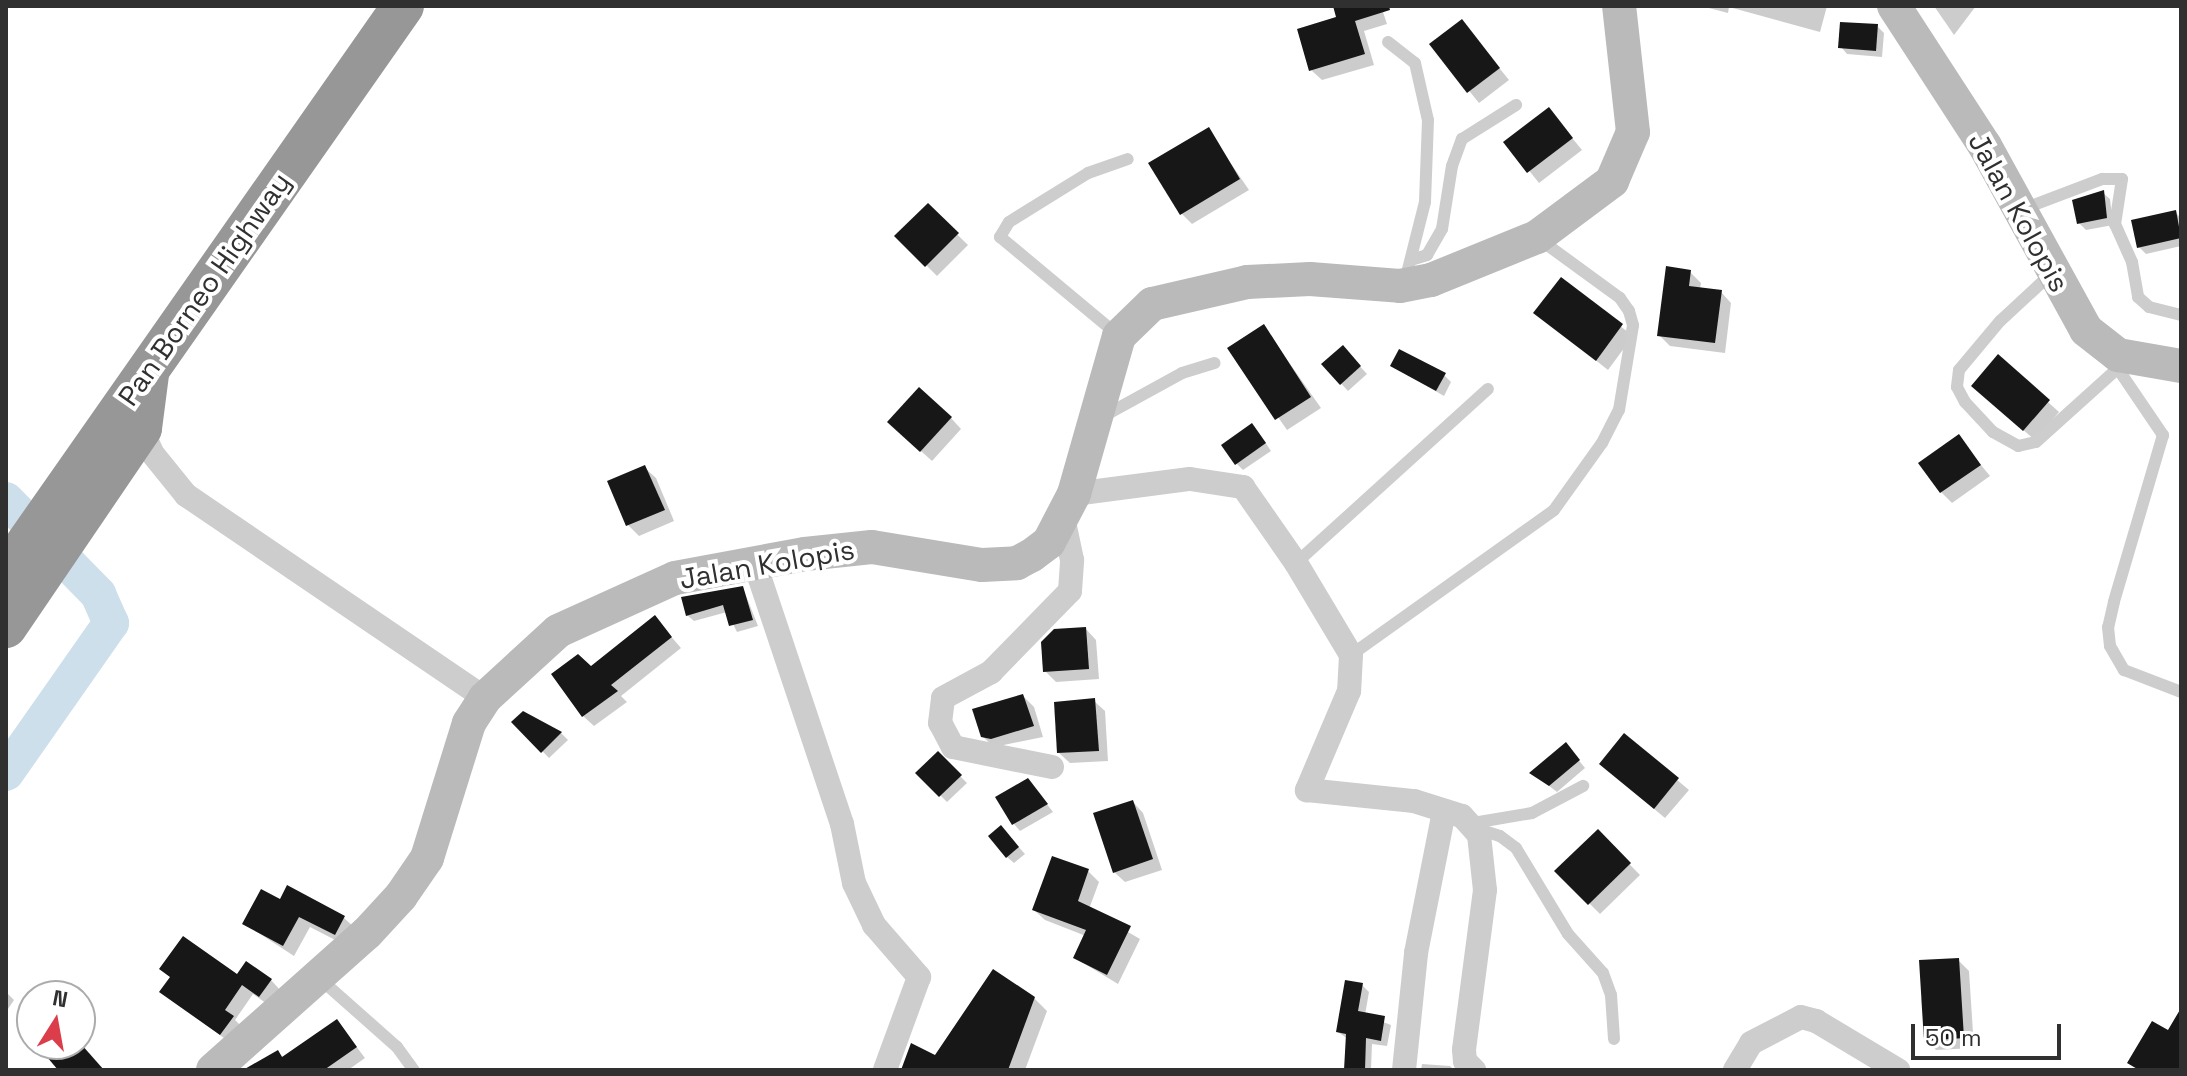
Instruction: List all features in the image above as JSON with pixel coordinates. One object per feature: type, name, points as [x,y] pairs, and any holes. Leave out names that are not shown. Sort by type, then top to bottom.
[{"type":"highway","name":"Pan Borneo Highway","points":[[6,573],[105,456],[148,368],[403,6]]},
{"type":"highway","points":[[10,621],[105,456],[141,428],[148,368]]},
{"type":"street","points":[[1119,336],[1152,304],[1196,290],[1310,279],[1460,271],[1537,237],[1612,181],[1627,155],[1633,132],[1619,6]]},
{"type":"street","name":"Jalan Kolopis","points":[[1894,6],[2020,210],[2051,274],[2086,330],[2109,356],[2181,366]]},
{"type":"street","name":"Jalan Kolopis","points":[[213,1070],[384,914],[427,858],[469,723],[485,698],[558,631],[591,612],[675,578],[755,564],[872,547],[982,565],[1017,563],[1049,542],[1069,505],[1119,336]]},
{"type":"street","points":[[141,428],[152,453],[186,495],[485,698]]},
{"type":"street","points":[[1052,767],[953,747],[940,723],[943,698],[991,672],[1070,591],[1069,505],[1190,479],[1243,487],[1296,563],[1351,655],[1349,691],[1307,790],[1414,801],[1474,825],[1485,890],[1464,1050],[1465,1061],[1474,1070]]},
{"type":"street","points":[[755,564],[842,824],[854,883],[874,925],[919,977],[919,989],[885,1070]]},
{"type":"street","points":[[1404,1070],[1416,953],[1444,811]]},
{"type":"street","points":[[1735,1070],[1751,1043],[1801,1017],[1816,1021],[1898,1070]]},
{"type":"lane","points":[[1388,42],[1415,63],[1428,120],[1425,202],[1407,273]]},
{"type":"lane","points":[[1407,273],[1427,255],[1442,229],[1454,156],[1462,139],[1516,105]]},
{"type":"lane","points":[[1119,336],[1000,237],[1009,222],[1088,173],[1128,159]]},
{"type":"lane","points":[[2020,210],[2102,179],[2122,179],[2115,224],[2132,262],[2138,297],[2149,307],[2181,315]]},
{"type":"lane","points":[[1351,655],[1554,510],[1602,443],[1619,410],[1633,325],[1629,311],[1620,298],[1537,237]]},
{"type":"lane","points":[[2051,274],[2000,321],[1959,370],[1957,387],[1965,402],[1993,432],[2018,446],[2036,442],[2064,415],[2087,401],[2109,356],[2163,435],[2111,614],[2110,646],[2124,670],[2181,692]]},
{"type":"lane","points":[[1096,421],[1182,373],[1215,363]]},
{"type":"lane","points":[[1296,563],[1488,389]]},
{"type":"lane","points":[[1474,825],[1532,813],[1583,786]]},
{"type":"lane","points":[[1474,825],[1500,836],[1516,848],[1568,934],[1603,973],[1614,1039]]},
{"type":"lane","points":[[317,976],[397,1047],[414,1070]]},
{"type":"building","points":[[1333,6],[1389,6],[1390,10],[1355,21],[1365,54],[1309,71],[1297,29],[1336,17]]},
{"type":"building","points":[[1462,19],[1500,68],[1467,93],[1429,44]]},
{"type":"building","points":[[1840,22],[1878,24],[1876,51],[1838,48]]},
{"type":"building","points":[[1549,107],[1573,138],[1527,173],[1503,142]]},
{"type":"building","points":[[1209,127],[1240,179],[1180,215],[1148,163]]},
{"type":"building","points":[[2104,190],[2107,218],[2077,224],[2072,200]]},
{"type":"building","points":[[928,203],[959,233],[925,267],[894,236]]},
{"type":"building","points":[[2176,210],[2181,238],[2137,248],[2131,220]]},
{"type":"building","points":[[1666,266],[1691,270],[1689,286],[1722,290],[1715,343],[1657,336]]},
{"type":"building","points":[[1561,277],[1623,324],[1596,361],[1533,313]]},
{"type":"building","points":[[1264,324],[1311,397],[1275,420],[1227,348]]},
{"type":"building","points":[[1343,345],[1361,366],[1340,385],[1321,364]]},
{"type":"building","points":[[1399,349],[1446,373],[1436,391],[1390,366]]},
{"type":"building","points":[[1998,354],[2050,400],[2023,431],[1971,386]]},
{"type":"building","points":[[919,387],[952,417],[920,452],[887,422]]},
{"type":"building","points":[[1252,423],[1266,443],[1235,465],[1221,445]]},
{"type":"building","points":[[1959,434],[1981,465],[1940,493],[1918,463]]},
{"type":"building","points":[[645,465],[665,510],[626,526],[607,481]]},
{"type":"building","points":[[743,586],[753,620],[729,626],[723,605],[686,616],[681,597]]},
{"type":"building","points":[[655,615],[672,637],[611,685],[618,691],[582,717],[551,674],[578,654],[591,666]]},
{"type":"building","points":[[1086,627],[1089,669],[1043,672],[1041,642],[1054,629]]},
{"type":"building","points":[[1023,694],[1034,726],[991,739],[981,737],[972,709]]},
{"type":"building","points":[[1095,698],[1099,751],[1057,753],[1054,702]]},
{"type":"building","points":[[523,711],[562,732],[541,753],[511,722]]},
{"type":"building","points":[[1624,733],[1679,778],[1654,809],[1599,764]]},
{"type":"building","points":[[1566,742],[1580,760],[1549,786],[1529,773]]},
{"type":"building","points":[[938,751],[962,775],[939,797],[915,773]]},
{"type":"building","points":[[1028,778],[1048,804],[1012,825],[995,797]]},
{"type":"building","points":[[1133,800],[1153,859],[1113,873],[1093,813]]},
{"type":"building","points":[[1001,825],[1019,847],[1006,858],[988,836]]},
{"type":"building","points":[[1598,829],[1631,863],[1588,905],[1554,871]]},
{"type":"building","points":[[1052,856],[1089,869],[1078,901],[1131,926],[1107,975],[1073,958],[1086,930],[1032,910]]},
{"type":"building","points":[[287,885],[345,916],[335,935],[299,917],[283,946],[242,924],[261,889],[280,899]]},
{"type":"building","points":[[183,936],[237,974],[246,961],[272,979],[259,997],[242,985],[225,1010],[234,1016],[220,1035],[159,992],[170,977],[159,969]]},
{"type":"building","points":[[1959,958],[1964,1038],[1924,1041],[1919,960]]},
{"type":"building","points":[[993,969],[1035,997],[1008,1070],[901,1070],[911,1043],[935,1055]]},
{"type":"building","points":[[1345,980],[1363,983],[1358,1011],[1385,1016],[1381,1041],[1366,1038],[1365,1070],[1344,1070],[1346,1034],[1336,1032]]},
{"type":"building","points":[[2181,1008],[2181,1070],[2139,1070],[2127,1063],[2152,1021],[2168,1030]]},
{"type":"building","points":[[337,1019],[357,1047],[324,1070],[243,1070],[278,1050],[282,1057]]},
{"type":"building","points":[[50,1060],[95,1060],[104,1070],[58,1070]]},
{"type":"waterway","points":[[6,500],[98,594],[111,623],[6,773]]}]
